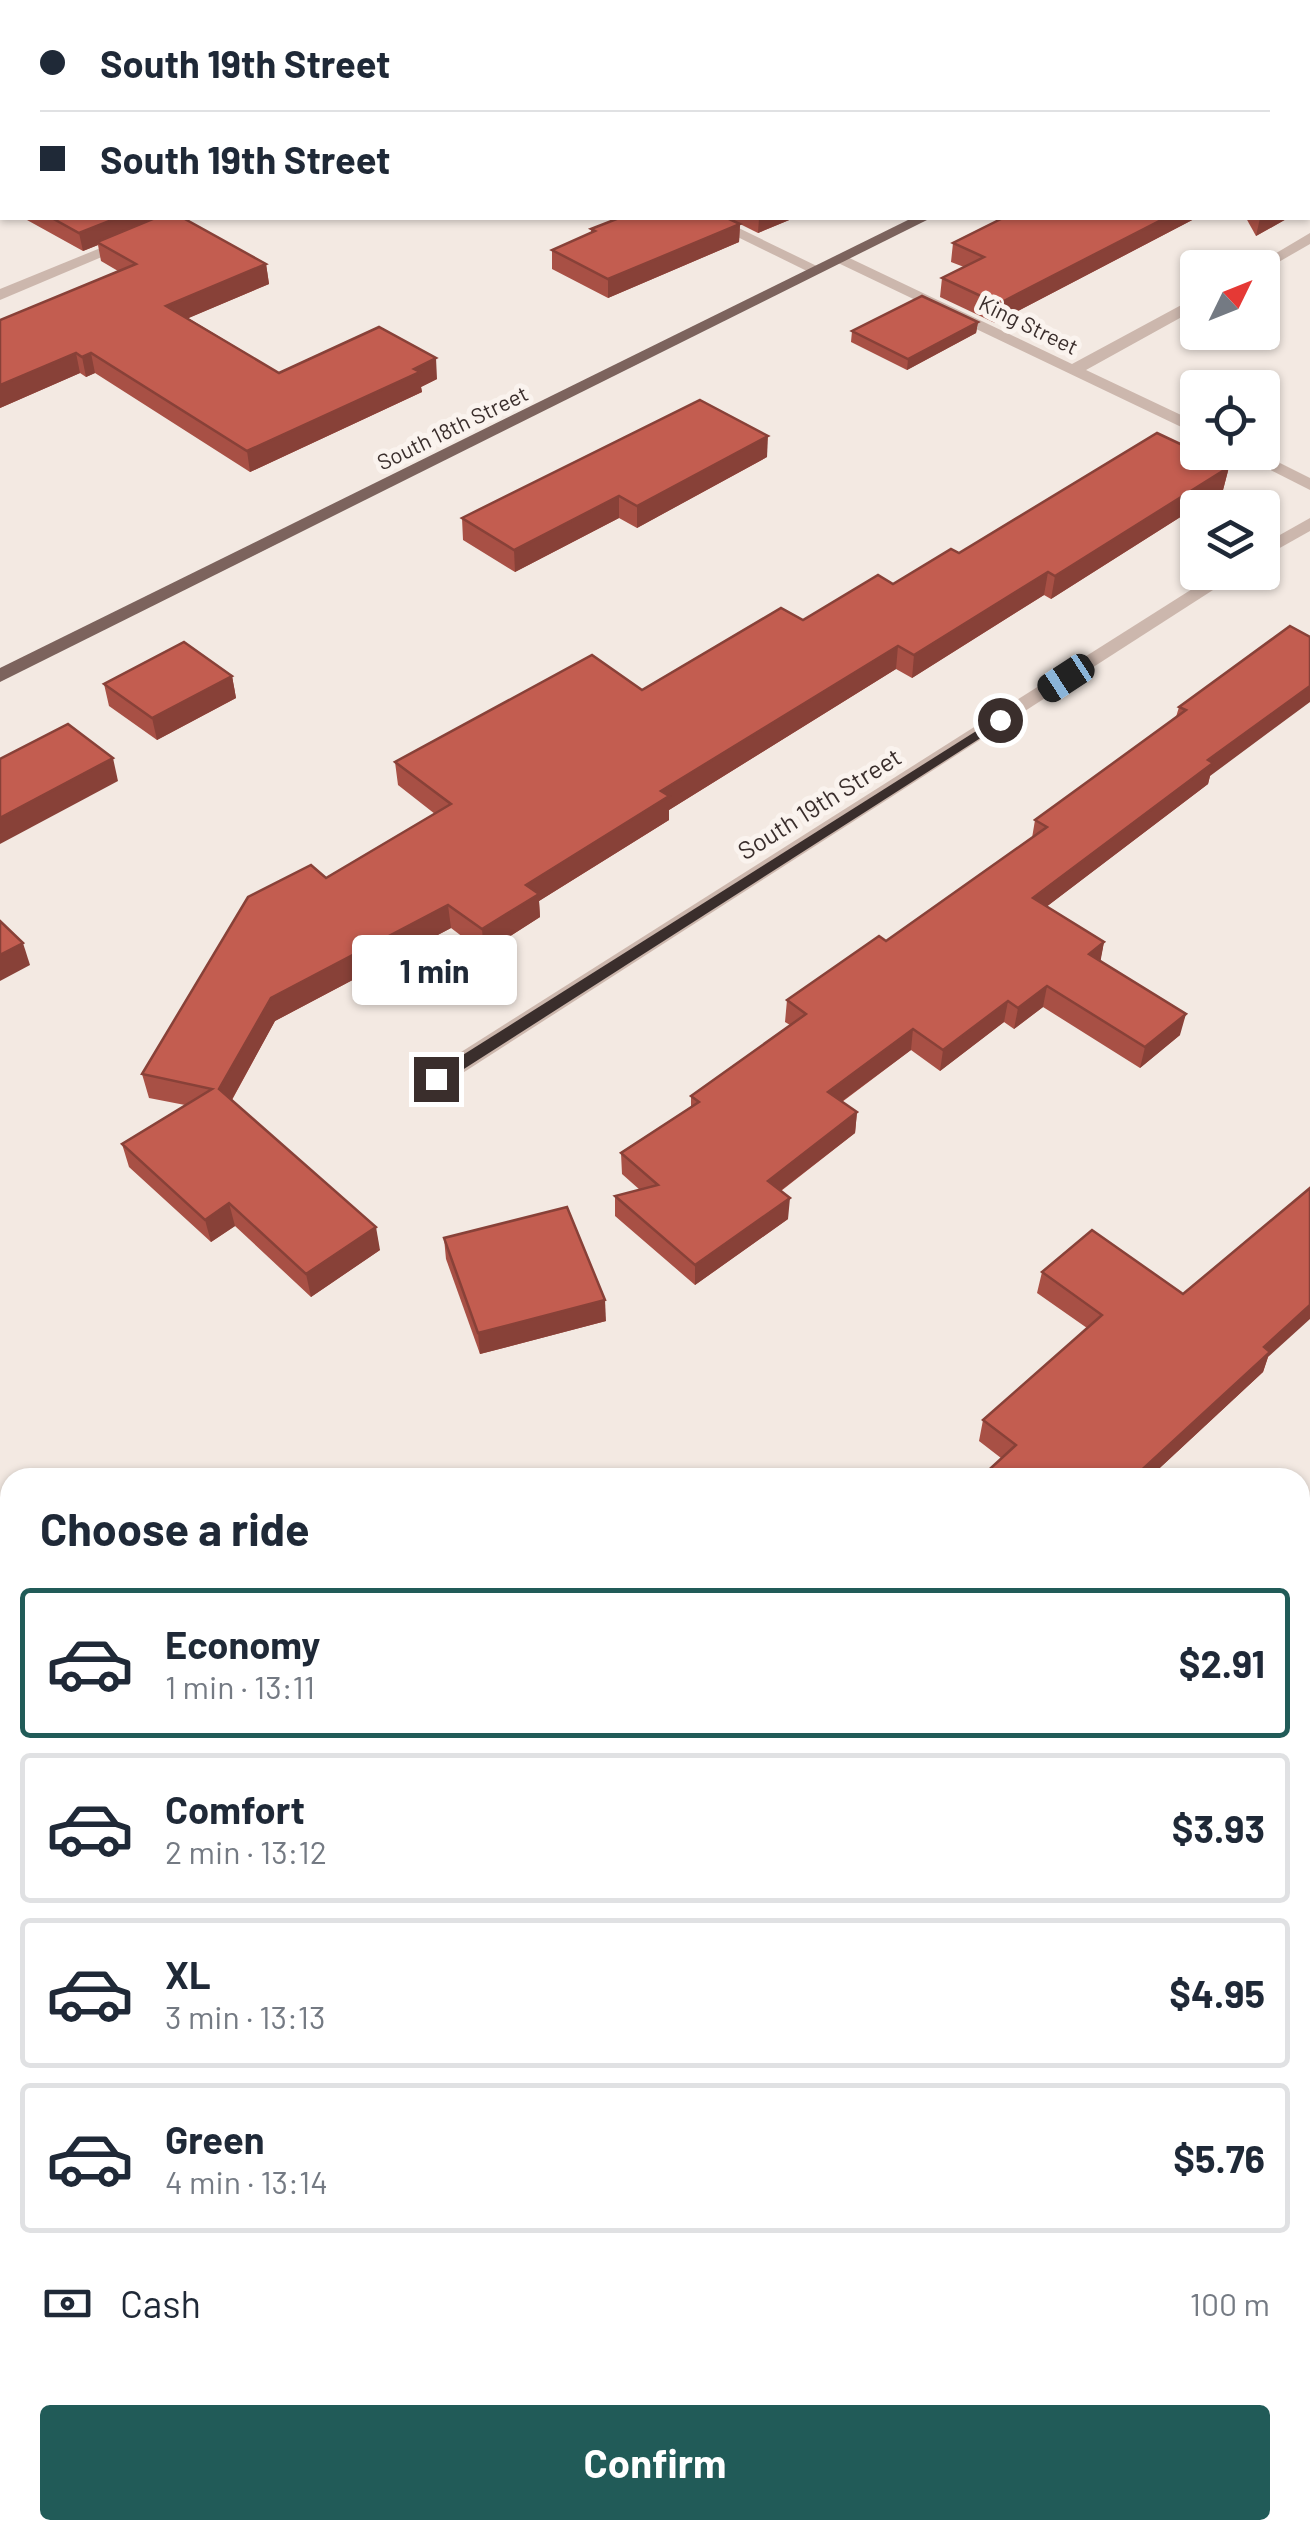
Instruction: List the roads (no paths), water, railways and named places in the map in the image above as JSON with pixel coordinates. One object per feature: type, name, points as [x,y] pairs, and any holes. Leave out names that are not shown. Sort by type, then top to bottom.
[{"type":"main road","name":"South 18th Street","points":[[0,676],[919,220]]},
{"type":"street","points":[[0,295],[181,220]]},
{"type":"street","points":[[712,220],[818,270]]},
{"type":"street","points":[[1280,255],[1310,238]]},
{"type":"street","name":"King Street","points":[[841,259],[1180,421]]},
{"type":"street","points":[[1073,370],[1180,311]]},
{"type":"street","points":[[1280,469],[1310,484]]},
{"type":"street","points":[[1280,542],[1310,523]]},
{"type":"street","name":"South 19th Street","points":[[436,1079],[1204,590]]}]
